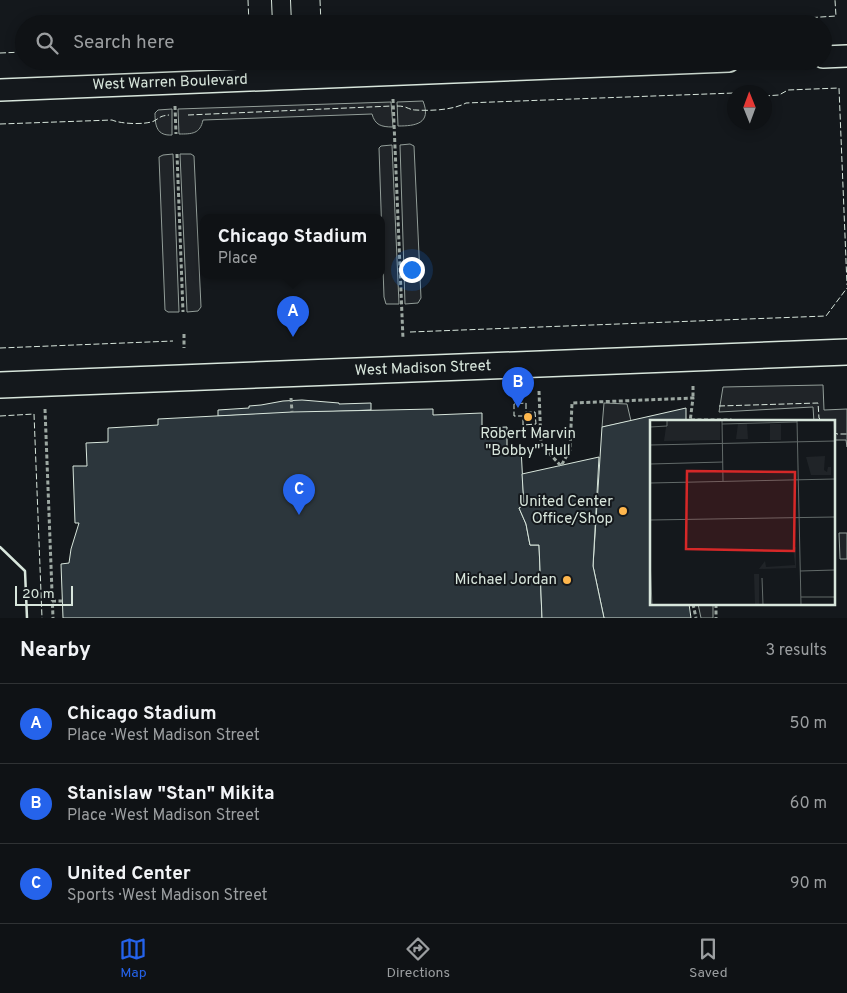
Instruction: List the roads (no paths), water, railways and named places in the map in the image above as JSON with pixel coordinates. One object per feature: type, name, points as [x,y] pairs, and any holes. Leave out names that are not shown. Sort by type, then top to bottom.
[{"type":"main road","name":"West Madison Street","points":[[0,385],[847,352]]},
{"type":"street","points":[[281,0],[282,15]]},
{"type":"street","points":[[832,57],[847,56]]},
{"type":"street","name":"West Warren Boulevard","points":[[0,90],[283,70]]},
{"type":"place","name":"Chicago Stadium","points":[[293,337]]},
{"type":"place","name":"Stanislaw \"Stan\" Mikita","points":[[518,408]]},
{"type":"place","name":"Robert Marvin \"Bobby\" Hull","points":[[528,417]]},
{"type":"place","name":"United Center Office/Shop","points":[[623,511]]},
{"type":"place","name":"United Center","points":[[299,515]]},
{"type":"place","name":"Michael Jordan","points":[[567,580]]}]
